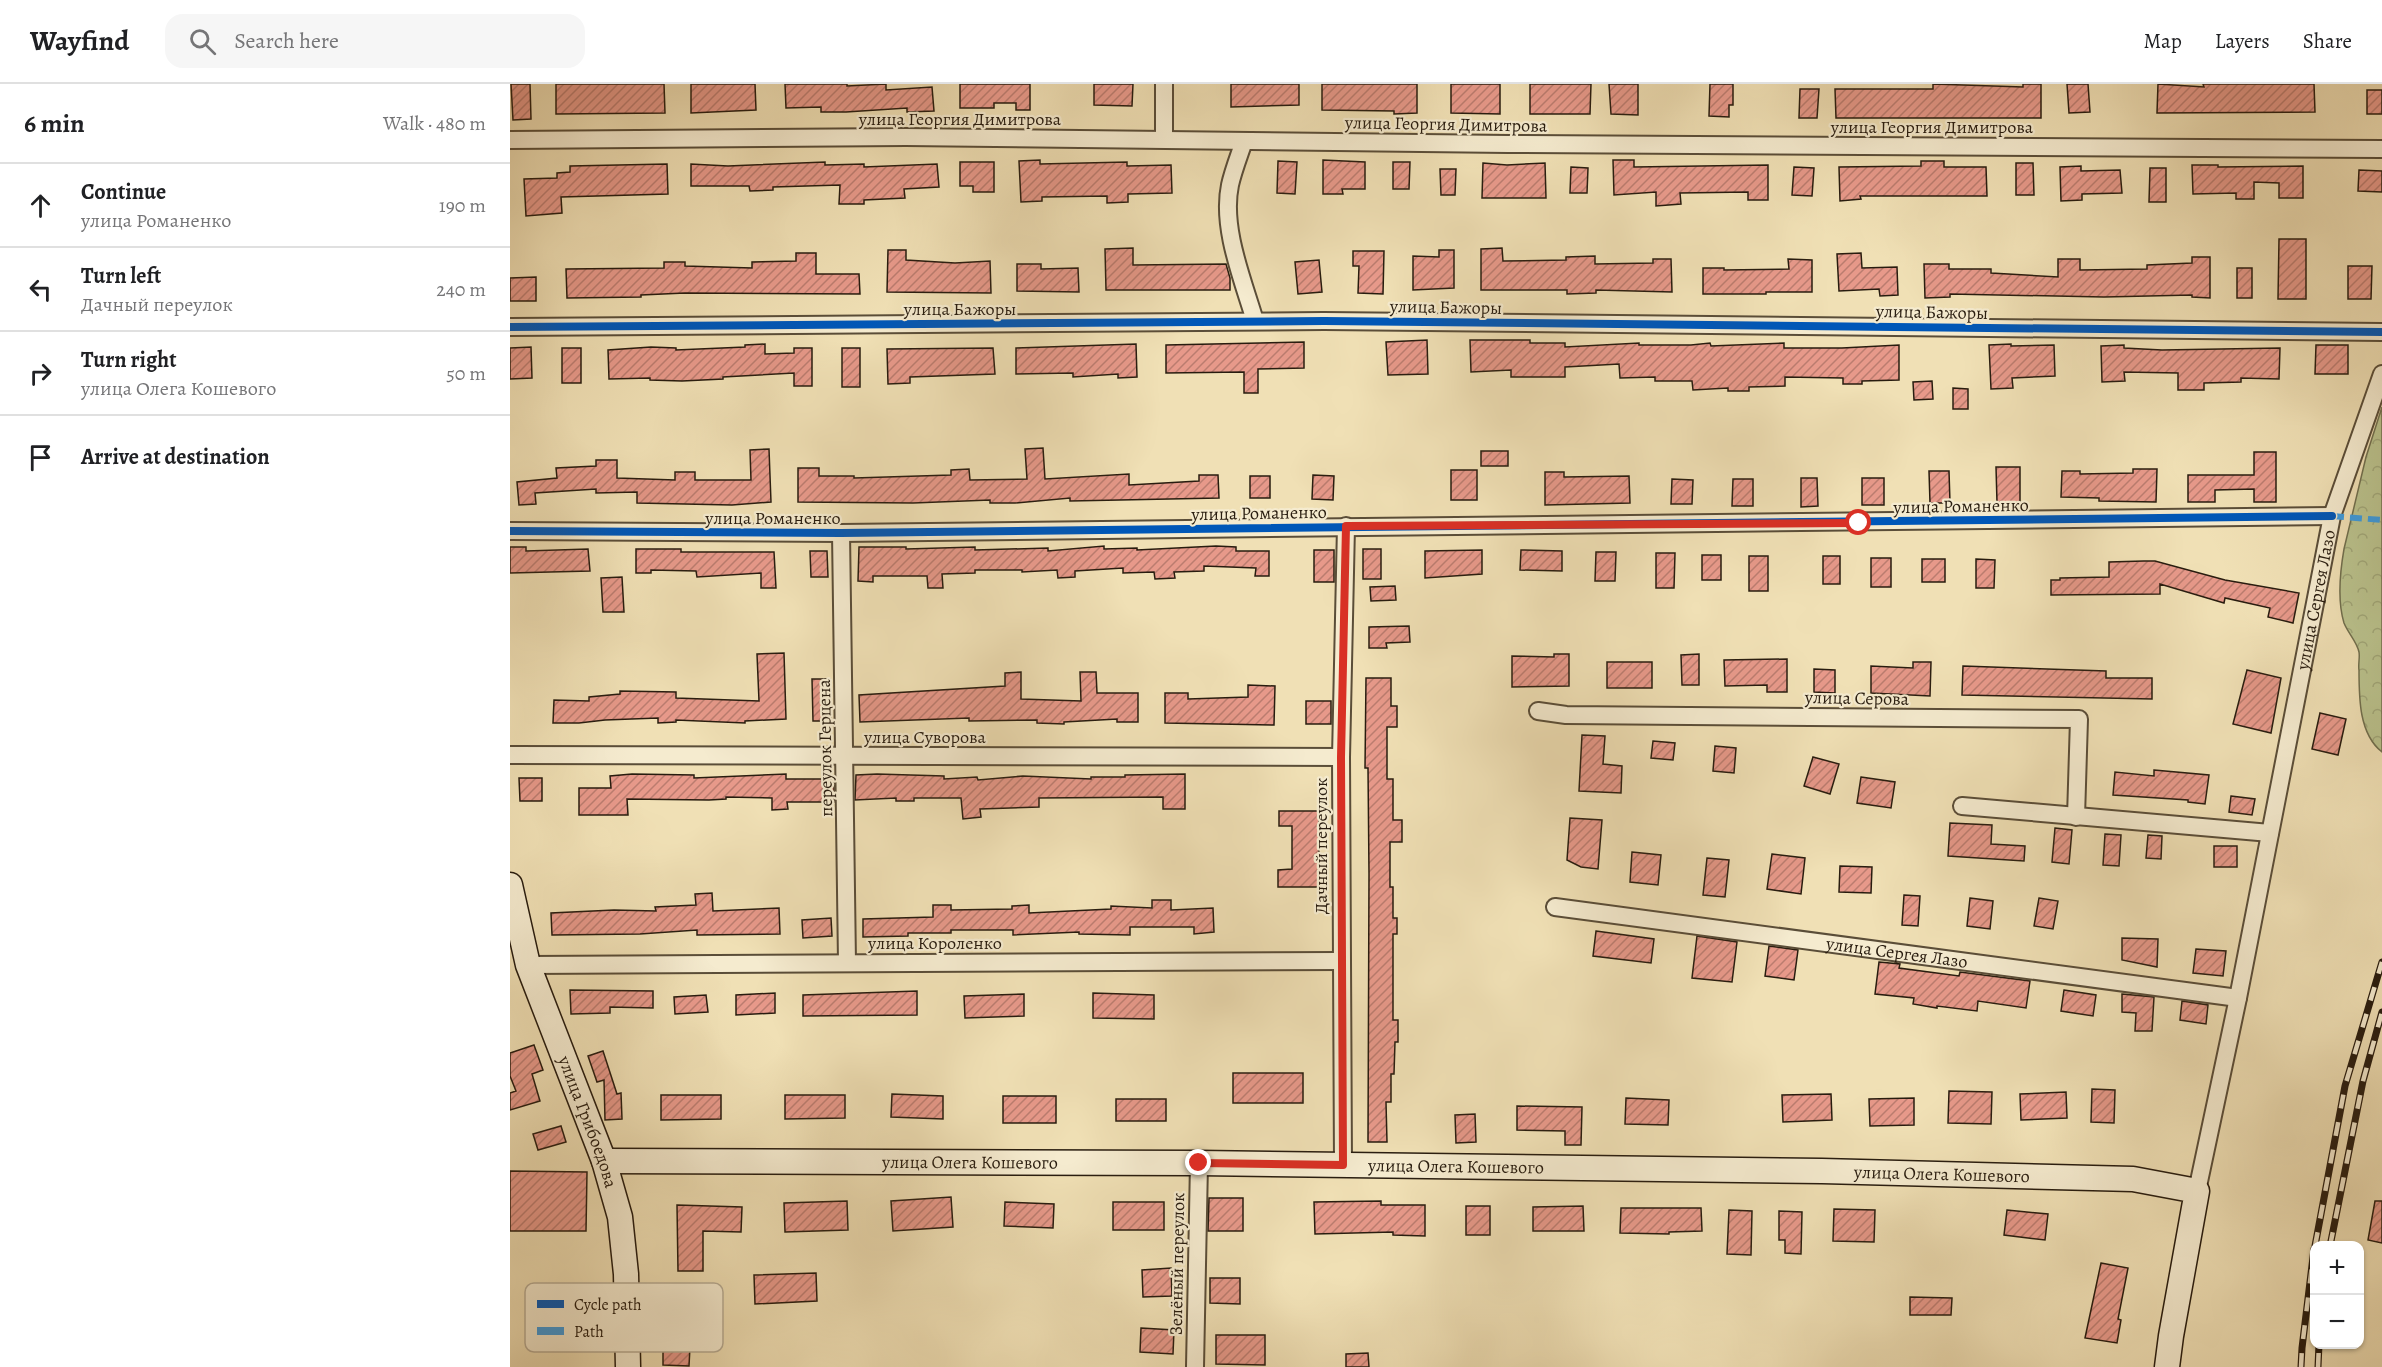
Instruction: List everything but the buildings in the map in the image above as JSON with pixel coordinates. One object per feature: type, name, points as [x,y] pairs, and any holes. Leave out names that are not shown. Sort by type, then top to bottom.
[{"type":"street","points":[[1164,84],[1164,139]]},
{"type":"street","name":"улица Георгия Димитрова","points":[[510,140],[883,137],[2382,149]]},
{"type":"street","points":[[1244,141],[1230,185],[1227,209],[1230,230],[1255,321]]},
{"type":"street","name":"улица Бажоры","points":[[510,327],[1255,321],[2382,332]]},
{"type":"street","name":"улица Сергея Лазо","points":[[2167,1367],[2170,1336],[2197,1191],[2238,998],[2332,516],[2382,374]]},
{"type":"street","name":"улица Романенко","points":[[510,531],[841,533],[2332,516]]},
{"type":"street","name":"Дачный переулок","points":[[1343,1165],[1341,757],[1346,526]]},
{"type":"street","name":"переулок Герцена","points":[[841,533],[847,962]]},
{"type":"street","name":"улица Серова","points":[[1538,711],[1566,715],[2079,719],[2076,817]]},
{"type":"street","name":"улица Суворова","points":[[510,755],[1341,757]]},
{"type":"street","points":[[1962,806],[2270,833]]},
{"type":"street","name":"улица Грибоедова","points":[[510,885],[528,965],[604,1161],[620,1217],[626,1283]]},
{"type":"street","name":"улица Сергея Лазо","points":[[1555,908],[2238,998]]},
{"type":"street","name":"улица Короленко","points":[[528,965],[1341,961]]},
{"type":"street","name":"улица Олега Кошевого","points":[[604,1161],[1199,1163],[1822,1171],[2133,1179],[2197,1191]]},
{"type":"street","name":"Зелёный переулок","points":[[1195,1367],[1199,1163]]},
{"type":"street","name":"улица Грибоедова","points":[[628,1352],[628,1367]]},
{"type":"green space","points":[[2382,407],[2382,752],[2369,736],[2362,715],[2359,652],[2344,623],[2340,576],[2344,549],[2366,457]]},
{"type":"railway","points":[[2316,1241],[2345,1086],[2382,962]]},
{"type":"railway","points":[[2331,1241],[2363,1081],[2382,1012]]},
{"type":"railway","points":[[2301,1367],[2310,1282]]},
{"type":"railway","points":[[2318,1367],[2319,1349]]},
{"type":"marked path","points":[[2332,516],[2382,520]]},
{"type":"cycle path","points":[[510,327],[1324,321],[2382,332]]},
{"type":"cycle path","points":[[510,531],[841,533],[2332,516]]},
{"type":"route","points":[[1199,1163],[1343,1165],[1341,757],[1346,526],[1859,523]]}]
